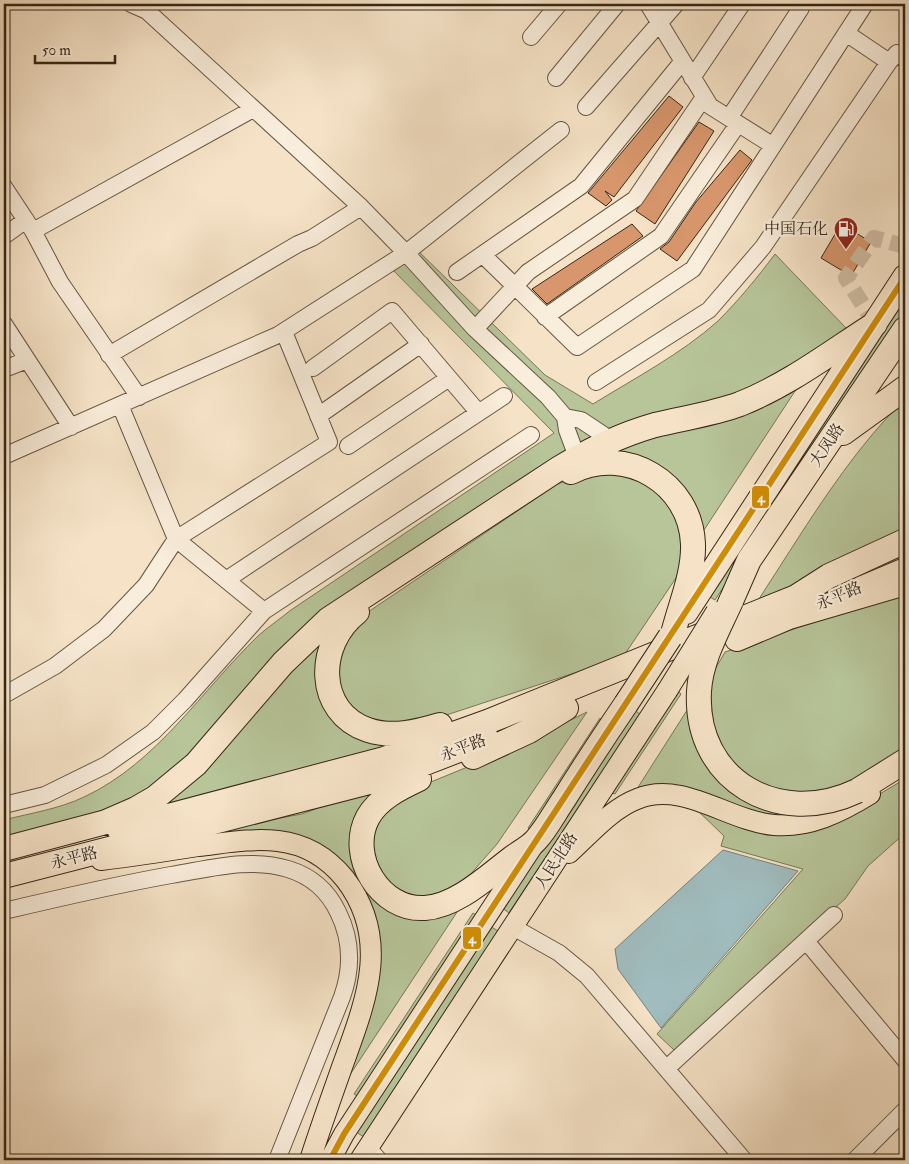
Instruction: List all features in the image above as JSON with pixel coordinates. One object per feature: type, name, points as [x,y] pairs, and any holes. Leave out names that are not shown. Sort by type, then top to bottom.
[{"type":"highway","name":"大凤路","points":[[672,634],[905,276]]},
{"type":"highway","points":[[4,849],[106,822],[136,809],[154,798],[199,760],[283,663],[337,613],[578,457],[611,440],[645,428],[720,410],[758,396],[810,368],[875,324]]},
{"type":"highway","name":"大凤路","points":[[905,330],[749,560],[724,606],[705,660],[699,690],[702,726],[717,759],[745,787],[766,798],[800,805],[818,804],[857,791],[905,761]]},
{"type":"highway","points":[[828,445],[905,388]]},
{"type":"highway","points":[[570,698],[543,691],[420,730],[382,733],[359,726],[341,710],[328,682],[327,661],[331,643],[339,629],[362,607],[565,474],[604,462],[626,463],[648,471],[670,489],[686,513],[693,537],[692,558],[672,634]]},
{"type":"highway","points":[[793,607],[829,576],[905,540]]},
{"type":"highway","points":[[793,607],[905,583]]},
{"type":"highway","name":"永平路","points":[[8,869],[384,759],[487,722],[570,698],[793,607]]},
{"type":"highway","name":"人民北路","points":[[536,840],[672,634]]},
{"type":"highway","points":[[536,840],[469,889],[444,904],[424,908],[405,906],[382,892],[367,870],[361,843],[368,816],[381,801],[391,794],[529,731],[570,698]]},
{"type":"main road","name":"永平路","points":[[793,607],[905,552]]},
{"type":"main road","name":"永平路","points":[[793,607],[905,568]]},
{"type":"main road","name":"人民北路","points":[[369,1156],[542,882],[724,606]]},
{"type":"main road","points":[[542,882],[569,853],[618,809],[641,797],[658,794],[680,796],[746,820],[774,825],[793,825],[813,822],[833,814],[905,772]]},
{"type":"main road","points":[[8,869],[228,842],[260,840],[300,846],[323,857],[336,869],[348,884],[362,909],[370,936],[371,965],[366,995],[310,1160]]},
{"type":"main road","name":"人民北路","points":[[330,1160],[344,1134],[536,840]]},
{"type":"main road","points":[[489,913],[513,927]]},
{"type":"main road","points":[[344,1134],[369,1156]]},
{"type":"street","points":[[131,4],[147,11],[252,109],[361,206],[475,329],[548,397],[565,417],[567,430],[578,457]]},
{"type":"street","points":[[531,37],[560,4]]},
{"type":"street","points":[[556,78],[617,4]]},
{"type":"street","points":[[648,4],[710,106],[772,145]]},
{"type":"street","points":[[586,107],[676,4]]},
{"type":"street","points":[[692,78],[742,4]]},
{"type":"street","points":[[483,256],[577,347],[693,269],[865,4]]},
{"type":"street","points":[[545,317],[660,236],[734,121],[801,8]]},
{"type":"street","points":[[846,33],[888,62]]},
{"type":"street","points":[[596,382],[709,310],[763,247],[888,62],[897,53],[905,59]]},
{"type":"street","points":[[457,272],[483,256],[581,186],[682,62]]},
{"type":"street","points":[[475,329],[528,272],[635,199],[704,97]]},
{"type":"street","points":[[4,236],[29,225],[252,109]]},
{"type":"street","points":[[4,456],[284,332],[406,253],[561,130]]},
{"type":"street","points":[[4,187],[29,225],[60,282],[108,356],[139,397]]},
{"type":"street","points":[[108,356],[298,244],[312,238],[361,206]]},
{"type":"street","points":[[313,368],[392,311],[478,412]]},
{"type":"street","points":[[4,324],[71,427]]},
{"type":"street","points":[[4,695],[56,666],[104,629],[146,585],[176,539],[329,442],[284,332]]},
{"type":"street","points":[[318,416],[421,344]]},
{"type":"street","points":[[4,369],[27,360]]},
{"type":"street","points":[[348,446],[449,378]]},
{"type":"street","points":[[226,580],[504,396]]},
{"type":"street","points":[[120,405],[176,539],[264,610]]},
{"type":"street","points":[[565,417],[581,420],[611,440]]},
{"type":"street","points":[[4,805],[45,794],[106,766],[153,732],[185,700],[264,610],[531,435]]},
{"type":"street","points":[[4,911],[98,889],[237,864],[283,868],[302,874],[320,887],[333,903],[345,927],[349,951],[348,974],[342,997],[277,1160]]},
{"type":"street","points":[[667,1068],[834,916]]},
{"type":"street","points":[[513,927],[559,953],[581,970],[744,1160]]},
{"type":"street","points":[[806,941],[905,1060]]},
{"type":"street","points":[[855,1160],[905,1110]]},
{"type":"green space","points":[[410,243],[545,375],[593,404],[657,365],[704,333],[733,305],[775,254],[846,328],[830,342],[748,394],[640,421],[337,603],[198,749],[127,806],[4,841],[4,820],[65,805],[110,783],[156,745],[237,657],[266,629],[291,610],[554,433],[385,262]]},
{"type":"green space","points":[[905,294],[905,309],[715,600],[708,596]]},
{"type":"green space","points":[[801,382],[702,533],[695,514],[606,450]]},
{"type":"green space","points":[[905,399],[905,532],[859,551],[755,605],[843,472],[883,422]]},
{"type":"green space","points":[[584,472],[640,474],[679,515],[684,566],[623,657],[416,725],[392,728],[351,710],[337,683],[339,650],[368,612],[556,485]]},
{"type":"green space","points":[[905,592],[905,755],[867,778],[798,797],[754,787],[715,744],[709,680],[725,652]]},
{"type":"green space","points":[[326,636],[323,695],[408,743],[130,821]]},
{"type":"green space","points":[[678,691],[681,694],[615,794],[612,793]]},
{"type":"green space","points":[[691,704],[699,739],[798,812],[795,818],[635,792]]},
{"type":"green space","points":[[633,709],[640,714],[509,913],[502,908]]},
{"type":"green space","points":[[587,712],[497,844],[462,884],[439,897],[412,898],[385,883],[370,850],[377,818],[421,786],[514,748]]},
{"type":"green space","points":[[600,718],[603,721],[531,830],[528,828]]},
{"type":"green space","points":[[905,779],[905,833],[868,866],[845,899],[674,1050],[657,1034],[803,869],[721,846],[724,836],[696,809],[741,826],[851,811]]},
{"type":"green space","points":[[381,791],[365,885],[461,906],[336,1096],[369,1017],[368,900],[270,831],[221,832],[236,826],[302,814],[347,797]]},
{"type":"green space","points":[[473,913],[476,915],[357,1096],[354,1094]]},
{"type":"green space","points":[[490,926],[498,931],[364,1137],[356,1132]]},
{"type":"water","points":[[723,850],[798,871],[661,1028],[618,969],[615,949]]},
{"type":"building","points":[[669,96],[683,107],[614,197],[605,191],[612,200],[606,206],[588,193]]},
{"type":"building","points":[[699,122],[714,131],[655,224],[636,211]]},
{"type":"building","points":[[740,150],[752,160],[677,261],[660,249],[669,242],[696,202]]},
{"type":"building","points":[[632,224],[643,236],[547,304],[532,289]]},
{"type":"building","name":"中国石化","points":[[841,224],[871,242],[851,276],[821,258]]},
{"type":"tunnel","points":[[875,324],[846,278],[874,238],[905,246]]},
{"type":"transit line","name":"4","points":[[330,1160],[344,1134],[905,277]]},
{"type":"place","name":"中国石化","points":[[846,250]]}]
